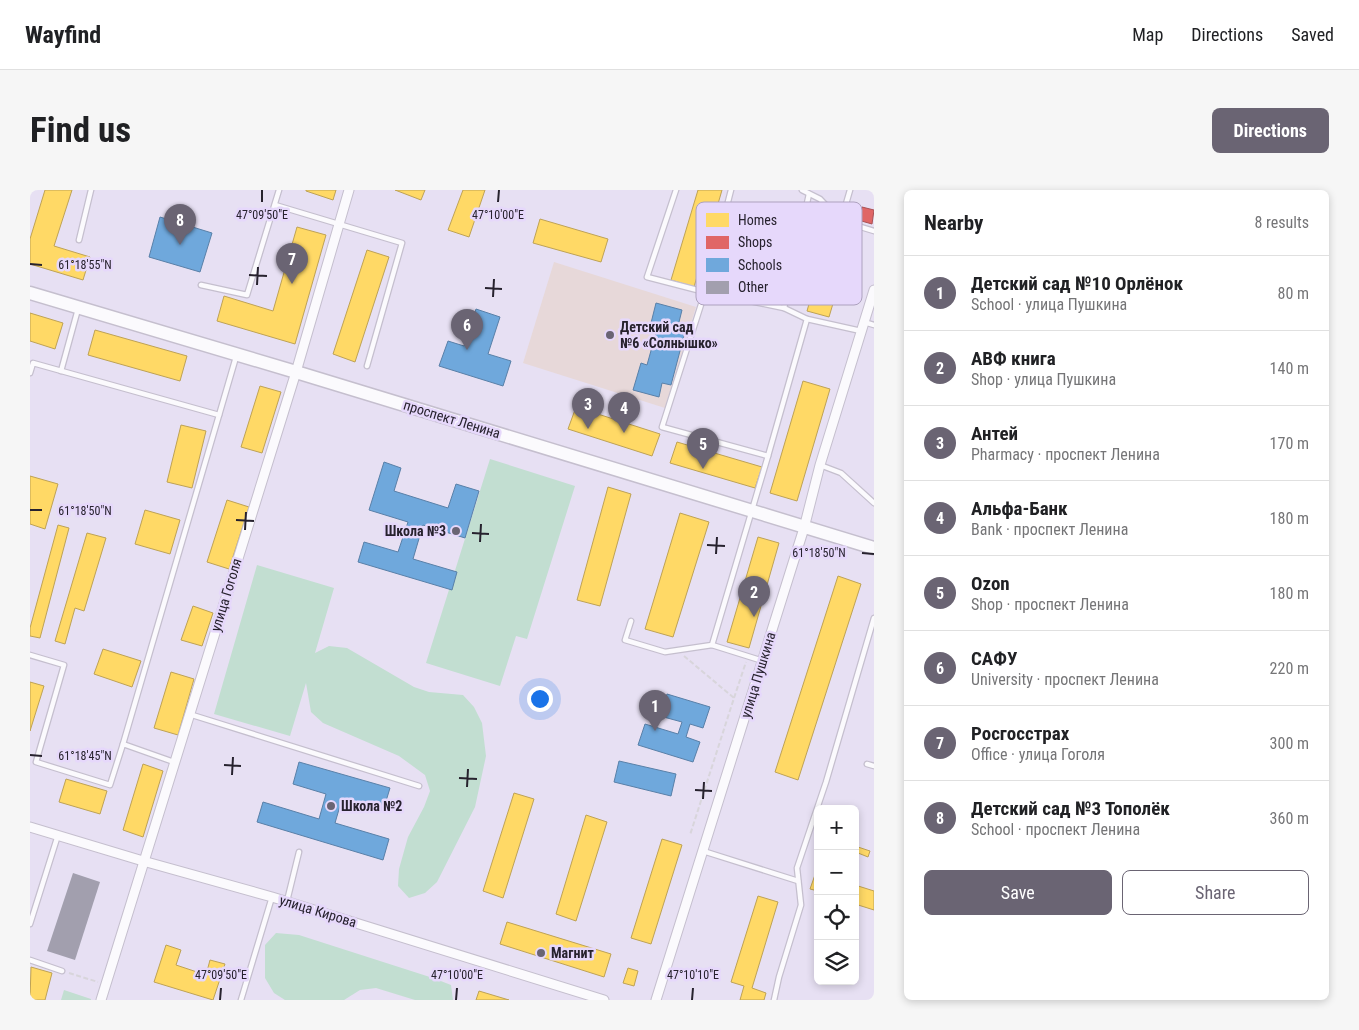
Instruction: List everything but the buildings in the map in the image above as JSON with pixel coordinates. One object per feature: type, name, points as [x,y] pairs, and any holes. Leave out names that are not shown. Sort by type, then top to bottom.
[{"type":"street","name":"улица Гоголя","points":[[101,1000],[296,372],[349,190]]},
{"type":"street","name":"улица Пушкина","points":[[656,1000],[804,528],[820,465],[874,290]]},
{"type":"street","name":"проспект Ленина","points":[[30,293],[874,548]]},
{"type":"street","name":"улица Кирова","points":[[30,827],[272,897],[604,1000]]},
{"type":"lane","points":[[80,240],[91,190]]},
{"type":"lane","points":[[201,285],[247,295],[279,190]]},
{"type":"lane","points":[[676,190],[647,277],[696,290]]},
{"type":"lane","points":[[802,190],[822,202]]},
{"type":"lane","points":[[807,202],[809,194]]},
{"type":"lane","points":[[275,205],[402,243],[367,366]]},
{"type":"lane","points":[[862,227],[874,231]]},
{"type":"lane","points":[[701,305],[662,427],[768,456]]},
{"type":"lane","points":[[769,305],[784,308],[808,320],[863,326],[874,325]]},
{"type":"lane","points":[[61,371],[79,307]]},
{"type":"lane","points":[[712,645],[808,320]]},
{"type":"lane","points":[[30,655],[64,665],[36,762],[110,785],[237,355]]},
{"type":"lane","points":[[30,373],[33,363],[219,415]]},
{"type":"lane","points":[[820,465],[841,473],[874,504]]},
{"type":"lane","points":[[780,1000],[774,999],[801,905],[797,868],[826,782],[874,618]]},
{"type":"lane","points":[[631,621],[625,640],[664,652],[712,645],[763,661]]},
{"type":"lane","points":[[189,714],[419,786]]},
{"type":"lane","points":[[123,744],[174,762]]},
{"type":"lane","points":[[867,764],[874,766]]},
{"type":"lane","points":[[30,924],[58,835]]},
{"type":"lane","points":[[703,851],[798,881]]},
{"type":"lane","points":[[286,902],[298,852]]},
{"type":"lane","points":[[241,1000],[272,897]]},
{"type":"lane","points":[[30,960],[62,970]]},
{"type":"path","points":[[676,650],[734,698]]},
{"type":"path","points":[[690,835],[748,656]]},
{"type":"path","points":[[62,970],[106,984]]},
{"type":"shaded area","name":"Детский сад №6 «Солнышко»","points":[[554,262],[696,307],[665,408],[523,363]]},
{"type":"green space","points":[[490,459],[575,486],[527,639],[516,636],[500,686],[426,663]]},
{"type":"green space","points":[[257,565],[334,588],[315,653],[329,646],[347,648],[414,687],[429,692],[463,695],[474,707],[482,723],[486,756],[475,807],[437,882],[425,893],[409,898],[398,886],[399,869],[408,837],[430,791],[425,775],[399,756],[323,723],[311,712],[306,683],[290,736],[214,714]]},
{"type":"green space","points":[[276,933],[299,935],[433,978],[451,985],[453,1000],[415,1000],[376,988],[360,990],[344,1000],[285,1000],[274,993],[265,978],[265,945]]},
{"type":"green space","points":[[64,990],[91,999],[91,1000],[61,1000]]},
{"type":"place","name":"Детский сад №3 Тополёк","points":[[180,245]]},
{"type":"place","name":"Росгосстрах","points":[[292,284]]},
{"type":"place","name":"Детский сад №6 «Солнышко»","points":[[610,335]]},
{"type":"place","name":"САФУ","points":[[467,350]]},
{"type":"place","name":"Антей","points":[[588,429]]},
{"type":"place","name":"Альфа-Банк","points":[[624,433]]},
{"type":"place","name":"Ozon","points":[[703,469]]},
{"type":"place","name":"Школа №3","points":[[456,531]]},
{"type":"place","name":"АВФ книга","points":[[754,617]]},
{"type":"place","name":"Детский сад №10 Орлёнок","points":[[655,731]]},
{"type":"place","name":"Школа №2","points":[[331,806]]},
{"type":"place","name":"Магнит","points":[[541,953]]}]
